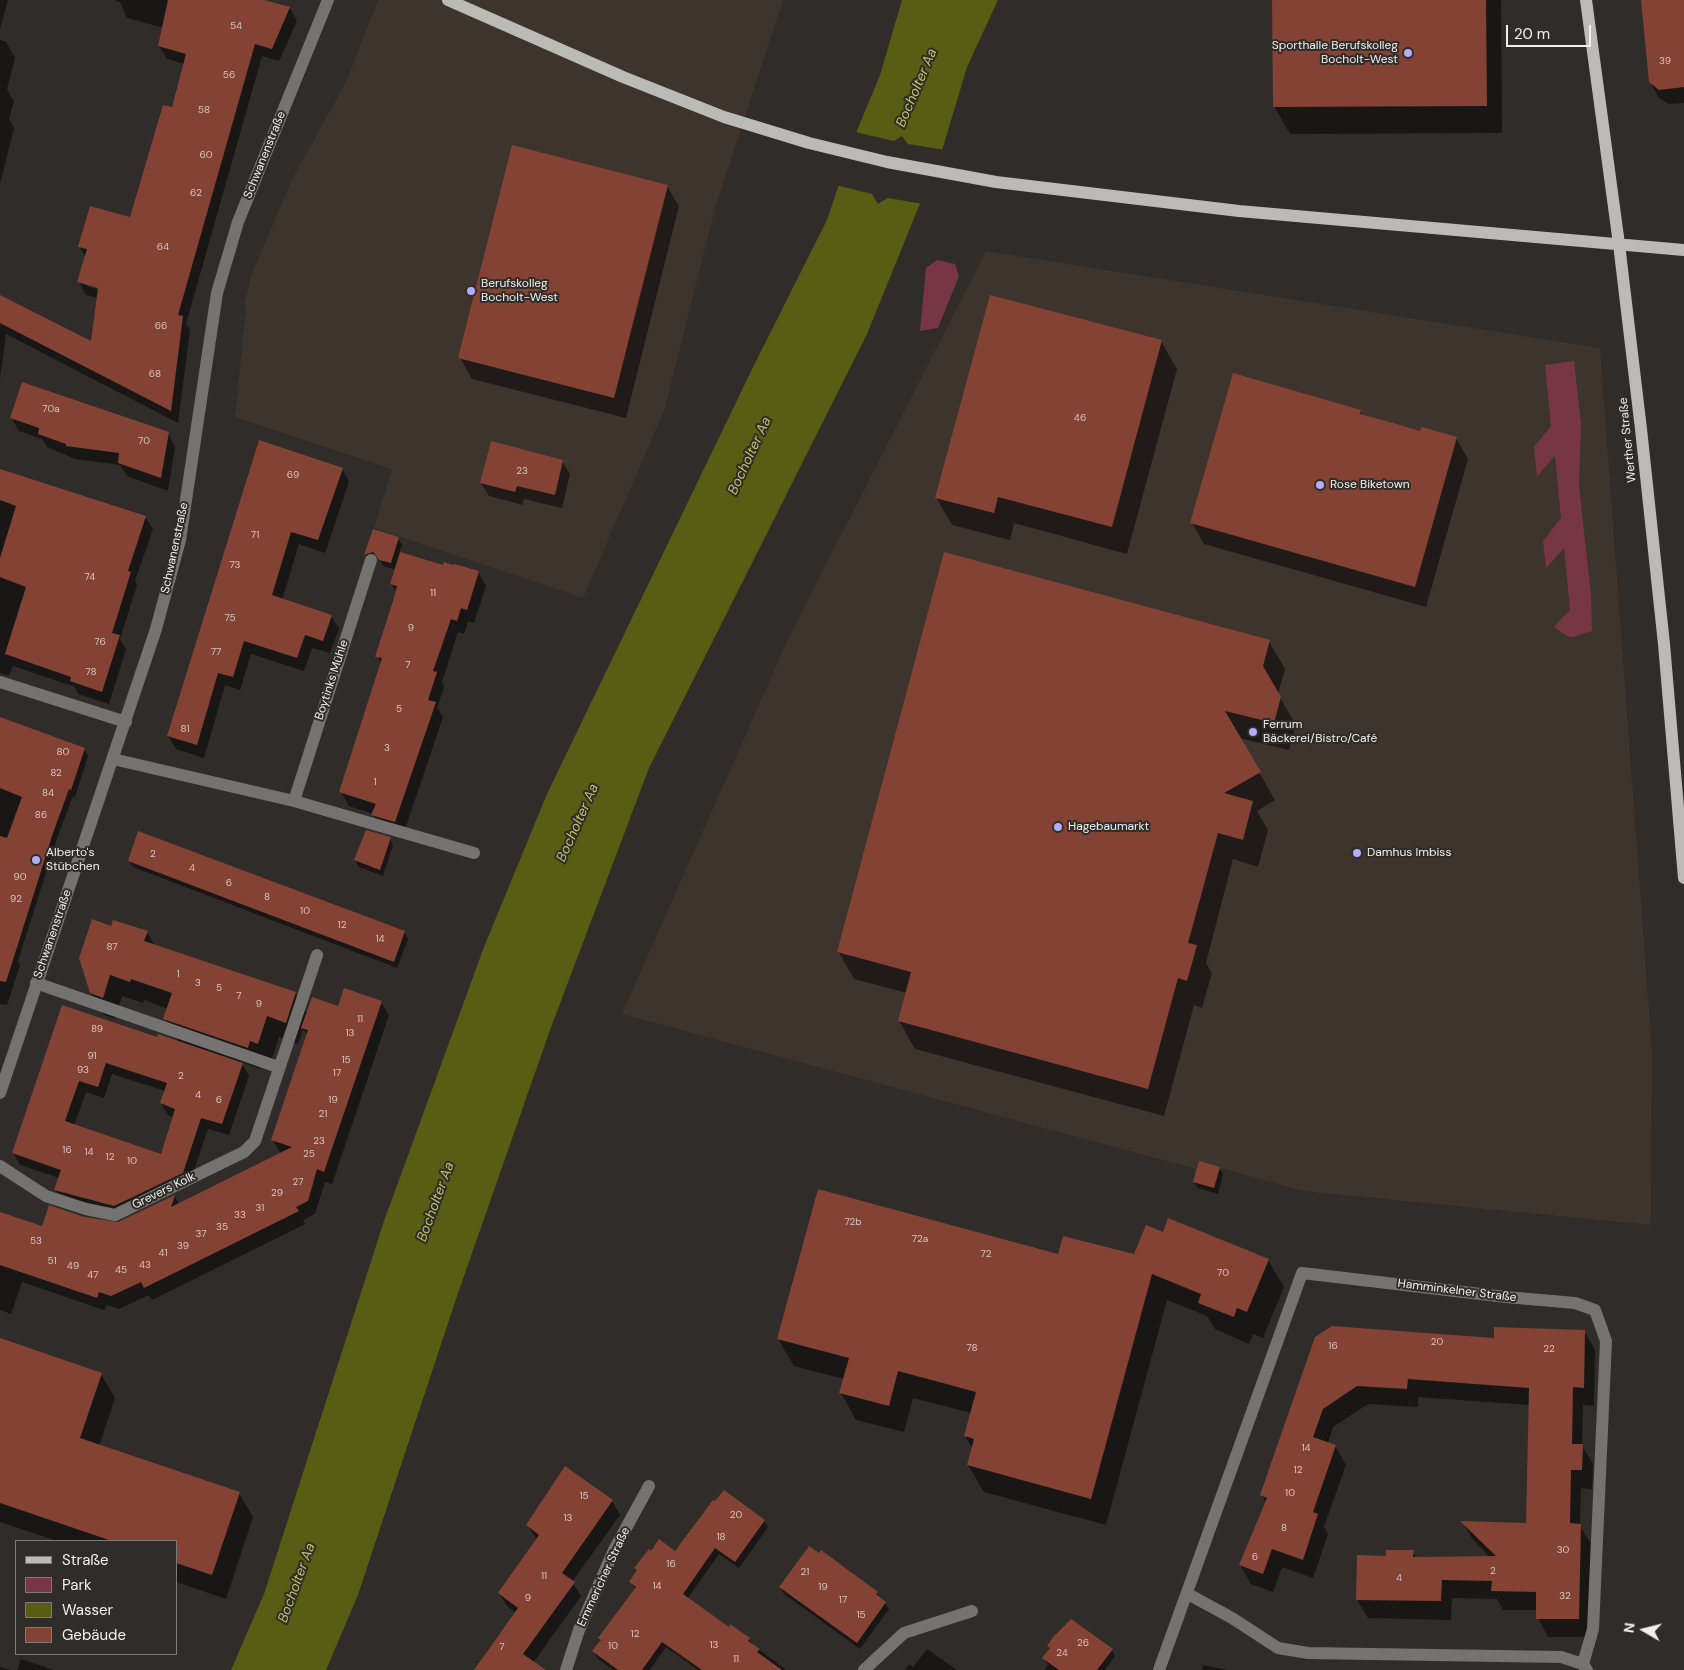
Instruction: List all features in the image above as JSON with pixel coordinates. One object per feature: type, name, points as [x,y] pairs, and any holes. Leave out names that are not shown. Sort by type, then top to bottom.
[{"type":"main road","points":[[448,0],[623,77],[724,117],[808,143],[887,162],[996,182],[1239,211],[1684,250]]},
{"type":"main road","name":"Werther Straße","points":[[1586,0],[1619,244],[1660,615],[1684,878]]},
{"type":"street","name":"Schwanenstraße","points":[[0,1093],[156,629],[180,540],[217,293],[238,222],[328,0]]},
{"type":"street","name":"Boytinks Mühle","points":[[294,801],[371,560]]},
{"type":"street","points":[[0,682],[126,722]]},
{"type":"street","points":[[113,759],[294,801],[474,852]]},
{"type":"street","name":"Grevers Kolk","points":[[0,1166],[46,1196],[86,1209],[115,1215],[244,1152],[255,1140],[317,955]]},
{"type":"street","points":[[36,983],[278,1067]]},
{"type":"street","name":"Hamminkelner Straße","points":[[1159,1670],[1188,1594],[1302,1273],[1506,1297],[1575,1303],[1595,1310],[1606,1342],[1593,1629],[1585,1667],[1561,1657],[1308,1653],[1278,1648],[1232,1618],[1188,1594]]},
{"type":"street","name":"Emmericher Straße","points":[[566,1670],[580,1630],[614,1550],[649,1486]]},
{"type":"street","points":[[864,1670],[904,1633],[972,1611]]},
{"type":"shaded area","name":"Berufskolleg Bocholt-West","points":[[378,0],[783,0],[716,205],[664,411],[583,598],[374,528],[392,469],[235,417],[246,307],[244,306],[251,276],[292,179],[346,82]]},
{"type":"shaded area","points":[[986,251],[1600,348],[1652,1051],[1651,1225],[1303,1191],[1221,1168],[1215,1188],[1192,1182],[1196,1169],[622,1014],[787,641]]},
{"type":"green space","points":[[937,260],[955,264],[959,276],[938,328],[920,331],[926,268]]},
{"type":"green space","points":[[1574,361],[1581,424],[1579,486],[1591,595],[1592,631],[1573,637],[1567,636],[1554,627],[1570,610],[1564,548],[1546,568],[1543,541],[1561,518],[1555,455],[1537,477],[1534,447],[1551,426],[1545,365]]},
{"type":"water","name":"Bocholter Aa","points":[[902,0],[998,0],[967,67],[943,147],[867,334],[649,768],[550,1030],[456,1299],[358,1595],[326,1670],[231,1670],[264,1594],[384,1221],[484,947],[547,794],[755,363],[827,220],[858,128],[880,75]]},
{"type":"pier","points":[[855,132],[894,141],[902,136],[908,144],[945,150],[923,204],[888,198],[878,204],[872,194],[836,185]]},
{"type":"building","points":[[168,0],[264,0],[290,7],[272,49],[255,44],[178,315],[183,316],[171,411],[0,323],[0,295],[91,341],[98,288],[77,282],[87,249],[78,247],[90,206],[130,217],[163,105],[172,107],[186,54],[158,46]]},
{"type":"building","name":"Sporthalle Berufskolleg Bocholt-West","points":[[1272,0],[1486,0],[1487,106],[1273,107]]},
{"type":"building","points":[[1641,0],[1684,0],[1684,87],[1659,90],[1649,82]]},
{"type":"building","points":[[512,145],[668,185],[614,398],[458,358]]},
{"type":"building","points":[[990,295],[1162,340],[1112,527],[998,497],[994,513],[935,498]]},
{"type":"building","name":"Rose Biketown","points":[[1233,373],[1361,410],[1360,414],[1420,431],[1422,427],[1457,437],[1415,587],[1190,523]]},
{"type":"building","points":[[22,382],[169,432],[161,478],[118,463],[119,453],[66,446],[66,444],[38,434],[39,428],[10,418]]},
{"type":"building","points":[[259,440],[343,468],[318,540],[291,532],[272,595],[332,615],[323,641],[305,635],[297,658],[244,641],[233,677],[218,673],[197,745],[167,736]]},
{"type":"building","points":[[491,441],[563,460],[555,495],[517,486],[515,492],[480,483]]},
{"type":"building","points":[[0,469],[146,516],[128,571],[131,572],[112,633],[120,635],[102,692],[70,681],[71,677],[5,654],[26,587],[0,577],[0,558],[16,506],[0,500]]},
{"type":"building","points":[[373,529],[399,537],[391,563],[379,560],[373,552],[364,555]]},
{"type":"building","points":[[400,552],[443,565],[444,562],[479,571],[467,610],[461,608],[457,621],[451,619],[433,671],[437,672],[428,700],[436,702],[395,822],[371,815],[376,804],[339,792],[382,658],[375,657],[397,586],[390,584]]},
{"type":"building","name":"Hagebaumarkt","points":[[944,552],[1270,640],[1263,666],[1281,697],[1274,723],[1225,711],[1261,772],[1224,793],[1253,801],[1243,840],[1218,833],[1188,943],[1197,945],[1187,981],[1178,978],[1148,1089],[898,1021],[911,972],[837,952]]},
{"type":"building","points":[[0,717],[85,748],[71,790],[69,789],[53,833],[6,982],[0,981],[0,836],[7,838],[22,797],[0,788]]},
{"type":"building","points":[[366,830],[391,837],[380,870],[354,860]]},
{"type":"building","points":[[138,831],[405,931],[394,962],[128,861]]},
{"type":"building","points":[[92,919],[111,926],[113,920],[148,931],[144,941],[296,992],[286,1023],[267,1016],[258,1044],[250,1041],[248,1048],[163,1019],[172,993],[131,979],[130,982],[110,975],[103,998],[90,993],[79,958]]},
{"type":"building","points":[[344,988],[382,1001],[324,1172],[317,1169],[308,1201],[296,1207],[299,1211],[144,1288],[141,1282],[111,1296],[99,1292],[97,1298],[0,1265],[0,1212],[42,1226],[49,1205],[84,1217],[118,1222],[175,1195],[171,1207],[292,1147],[271,1140],[308,1030],[301,1028],[312,997],[338,1006]]},
{"type":"building","points":[[62,1005],[157,1037],[158,1034],[243,1063],[222,1124],[201,1118],[183,1173],[114,1206],[54,1190],[61,1170],[12,1153]],"holes":[[[106,1063],[167,1083],[160,1103],[175,1109],[161,1154],[65,1121],[79,1081],[98,1087]]]},
{"type":"building","points":[[1199,1161],[1220,1167],[1214,1188],[1193,1182]]},
{"type":"building","points":[[818,1189],[1058,1254],[1063,1236],[1134,1254],[1146,1225],[1163,1232],[1168,1218],[1269,1259],[1247,1312],[1237,1308],[1234,1317],[1198,1303],[1201,1294],[1152,1274],[1091,1499],[967,1465],[974,1439],[964,1436],[976,1392],[898,1371],[889,1406],[839,1393],[849,1358],[777,1339]]},
{"type":"building","points":[[1332,1326],[1494,1338],[1494,1327],[1585,1330],[1584,1388],[1573,1387],[1572,1444],[1583,1444],[1582,1470],[1571,1470],[1570,1523],[1581,1524],[1579,1619],[1536,1619],[1536,1592],[1491,1591],[1492,1581],[1442,1580],[1441,1601],[1356,1600],[1357,1555],[1386,1556],[1386,1550],[1414,1550],[1413,1557],[1496,1556],[1460,1521],[1526,1523],[1529,1388],[1408,1379],[1407,1389],[1357,1386],[1323,1409],[1313,1437],[1336,1445],[1313,1512],[1318,1514],[1303,1560],[1272,1549],[1263,1574],[1239,1565],[1267,1498],[1260,1495],[1315,1337]]},
{"type":"building","points":[[0,1338],[102,1373],[80,1438],[240,1492],[212,1575],[178,1564],[178,1540],[109,1540],[0,1503]]},
{"type":"building","points":[[565,1466],[613,1500],[562,1573],[575,1582],[523,1654],[546,1670],[474,1670],[518,1608],[498,1593],[539,1535],[526,1525]]},
{"type":"building","points":[[724,1490],[765,1520],[735,1562],[715,1548],[683,1594],[729,1627],[730,1624],[750,1638],[748,1641],[760,1649],[757,1652],[782,1670],[702,1670],[662,1642],[642,1670],[618,1670],[592,1651],[601,1640],[598,1638],[636,1587],[629,1582],[637,1570],[634,1568],[649,1549],[651,1551],[659,1539],[675,1551],[713,1500],[715,1501]]},
{"type":"building","points":[[809,1546],[819,1553],[821,1550],[878,1592],[876,1594],[886,1602],[857,1643],[779,1587]]},
{"type":"building","points":[[1071,1619],[1113,1649],[1097,1670],[1059,1670],[1042,1658],[1050,1648],[1047,1646],[1054,1636]]},
{"type":"place","name":"Sporthalle Berufskolleg Bocholt-West","points":[[1408,53]]},
{"type":"place","name":"Berufskolleg Bocholt-West","points":[[471,291]]},
{"type":"place","name":"Rose Biketown","points":[[1320,485]]},
{"type":"place","name":"Ferrum Bäckerei/Bistro/Café","points":[[1253,732]]},
{"type":"place","name":"Hagebaumarkt","points":[[1058,827]]},
{"type":"place","name":"Damhus Imbiss","points":[[1357,853]]},
{"type":"place","name":"Alberto's Stübchen","points":[[36,860]]}]
